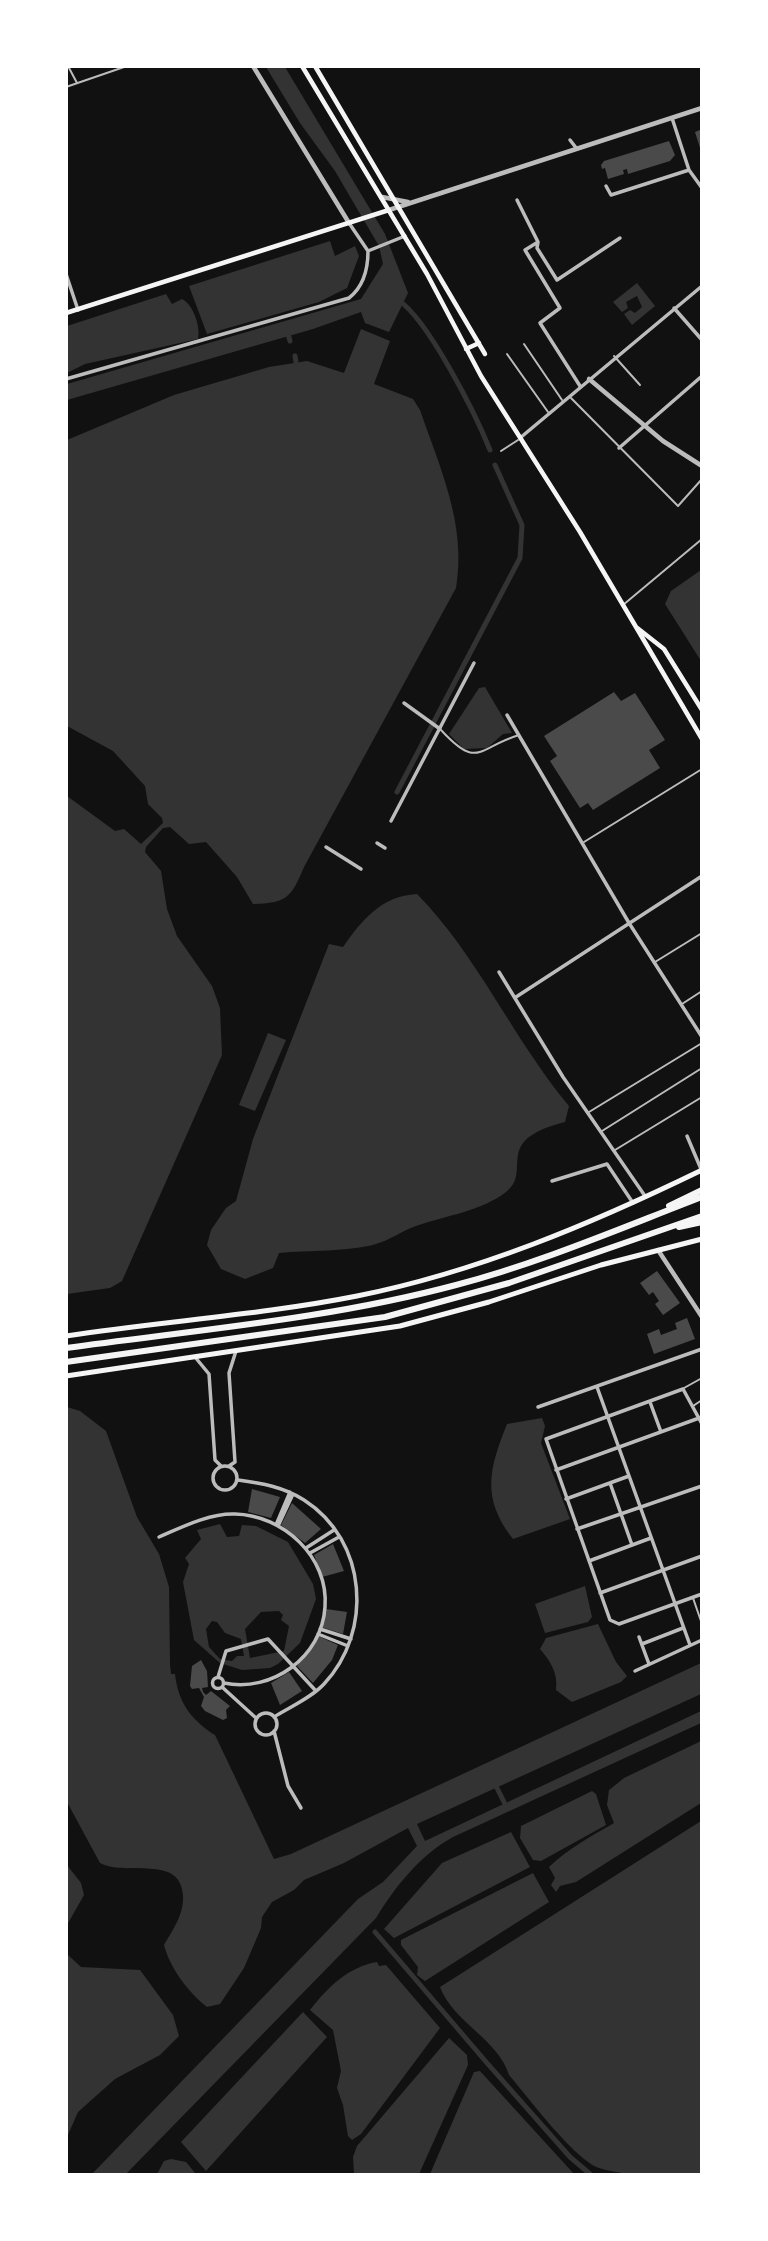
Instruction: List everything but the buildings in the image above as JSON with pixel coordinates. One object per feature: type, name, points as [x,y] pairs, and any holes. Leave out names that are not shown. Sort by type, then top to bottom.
[{"type":"highway","points":[[646,1218],[702,1190]]},
{"type":"highway","points":[[66,1348],[382,1303],[505,1270],[702,1197]]},
{"type":"highway","points":[[66,1362],[385,1317],[485,1291],[702,1216]]},
{"type":"highway","points":[[640,1236],[702,1222]]},
{"type":"main road","points":[[302,66],[405,236],[466,349],[702,739]]},
{"type":"main road","points":[[316,66],[485,354]]},
{"type":"main road","points":[[66,313],[389,210]]},
{"type":"main road","points":[[466,349],[479,343]]},
{"type":"main road","points":[[633,624],[664,649],[702,710]]},
{"type":"main road","points":[[66,1336],[356,1296],[479,1264],[633,1203],[701,1170]]},
{"type":"main road","points":[[586,1222],[588,1230]]},
{"type":"main road","points":[[66,1376],[422,1321],[601,1265],[702,1239]]},
{"type":"main road","points":[[597,1255],[601,1265]]},
{"type":"street","points":[[66,379],[349,298],[361,285],[368,264],[368,251],[254,66]]},
{"type":"street","points":[[382,197],[398,203],[412,202],[702,108]]},
{"type":"street","points":[[672,118],[689,170],[702,188]]},
{"type":"street","points":[[570,140],[577,149]]},
{"type":"street","points":[[606,186],[611,195],[689,170]]},
{"type":"street","points":[[517,200],[538,242],[537,248],[557,281],[621,238]]},
{"type":"street","points":[[389,210],[398,203]]},
{"type":"street","points":[[368,251],[405,236]]},
{"type":"street","points":[[538,242],[525,250],[560,308],[540,323],[580,386]]},
{"type":"street","points":[[66,274],[78,310]]},
{"type":"street","points":[[520,438],[614,356],[700,290]]},
{"type":"street","points":[[674,308],[702,340]]},
{"type":"street","points":[[618,448],[702,376]]},
{"type":"street","points":[[589,379],[645,426],[702,467]]},
{"type":"street","points":[[391,821],[474,663]]},
{"type":"street","points":[[404,704],[440,729]]},
{"type":"street","points":[[507,715],[629,923],[702,1037]]},
{"type":"street","points":[[377,843],[385,848]]},
{"type":"street","points":[[326,847],[361,869]]},
{"type":"street","points":[[516,997],[702,876]]},
{"type":"street","points":[[499,972],[601,1132],[646,1197]]},
{"type":"street","points":[[687,1136],[700,1161],[701,1170]]},
{"type":"street","points":[[552,1181],[607,1164],[633,1203]]},
{"type":"street","points":[[658,1250],[702,1317]]},
{"type":"street","points":[[538,1407],[702,1349]]},
{"type":"street","points":[[229,1466],[236,1471],[238,1480],[233,1487],[225,1490],[217,1488],[213,1480],[214,1472],[221,1466],[229,1466],[235,1462],[229,1373],[236,1351]]},
{"type":"street","points":[[195,1357],[209,1374],[215,1460],[221,1466]]},
{"type":"street","points":[[597,1387],[690,1646]]},
{"type":"street","points":[[702,1424],[683,1389],[546,1439],[610,1620],[619,1624],[702,1594]]},
{"type":"street","points":[[650,1402],[661,1432]]},
{"type":"street","points":[[556,1470],[700,1418]]},
{"type":"street","points":[[566,1499],[629,1476]]},
{"type":"street","points":[[238,1480],[291,1493],[306,1500],[339,1537],[352,1563],[357,1587],[357,1619],[349,1647],[334,1673],[316,1690],[274,1717]]},
{"type":"street","points":[[610,1483],[632,1545]]},
{"type":"street","points":[[577,1530],[702,1486]]},
{"type":"street","points":[[277,1526],[291,1493]]},
{"type":"street","points":[[159,1537],[205,1520],[234,1513],[260,1517],[290,1533],[306,1548],[323,1584],[325,1606],[319,1631],[293,1665],[265,1684],[223,1685],[217,1688],[213,1685],[226,1651],[268,1639],[281,1651],[293,1665],[316,1690]]},
{"type":"street","points":[[306,1548],[334,1530]]},
{"type":"street","points":[[310,1553],[339,1537]]},
{"type":"street","points":[[589,1561],[651,1538]]},
{"type":"street","points":[[600,1593],[700,1557],[702,1566]]},
{"type":"street","points":[[642,1644],[684,1628]]},
{"type":"street","points":[[319,1631],[351,1639]]},
{"type":"street","points":[[319,1631],[349,1647]]},
{"type":"street","points":[[639,1637],[649,1664]]},
{"type":"street","points":[[635,1671],[702,1640]]},
{"type":"street","points":[[218,1677],[256,1718]]},
{"type":"street","points":[[263,1713],[274,1717],[277,1724],[274,1731],[267,1735],[259,1733],[254,1726],[256,1718],[263,1713]]},
{"type":"street","points":[[274,1731],[288,1786],[300,1808]]},
{"type":"lane","points":[[68,66],[77,83]]},
{"type":"lane","points":[[66,87],[127,66]]},
{"type":"lane","points":[[524,344],[562,401]]},
{"type":"lane","points":[[507,354],[548,413]]},
{"type":"lane","points":[[614,356],[640,385]]},
{"type":"lane","points":[[569,396],[678,506],[702,479]]},
{"type":"lane","points":[[501,451],[520,438]]},
{"type":"lane","points":[[622,605],[702,539]]},
{"type":"lane","points":[[440,729],[459,750],[467,753],[485,752],[519,735]]},
{"type":"lane","points":[[583,843],[702,769]]},
{"type":"lane","points":[[654,963],[702,933]]},
{"type":"lane","points":[[681,1004],[702,991]]},
{"type":"lane","points":[[588,1112],[702,1043]]},
{"type":"lane","points":[[601,1132],[702,1068]]},
{"type":"lane","points":[[614,1150],[702,1097]]},
{"type":"lane","points":[[683,1389],[702,1378]]},
{"type":"lane","points":[[692,1406],[702,1401]]},
{"type":"lane","points":[[693,1597],[702,1624]]},
{"type":"shaded area","points":[[266,67],[285,67],[385,234],[408,293],[389,332],[365,323],[361,312],[313,329],[67,400],[67,384],[361,299],[383,264],[379,246],[335,171],[300,123]]},
{"type":"shaded area","points":[[330,241],[335,256],[355,246],[359,256],[347,288],[319,302],[207,334],[189,286]]},
{"type":"shaded area","points":[[637,283],[655,306],[632,325],[624,314],[630,310],[635,313],[642,307],[637,296],[626,302],[628,308],[622,312],[613,302]]},
{"type":"shaded area","points":[[166,294],[172,304],[182,299],[190,306],[197,322],[198,339],[85,364],[67,373],[67,326]]},
{"type":"shaded area","points":[[361,329],[390,341],[374,384],[413,399],[420,410],[455,519],[458,542],[456,588],[295,886],[286,897],[273,902],[253,904],[237,877],[206,842],[189,844],[170,827],[163,828],[146,847],[145,852],[161,871],[167,909],[177,936],[212,986],[220,1008],[222,1055],[122,1281],[110,1288],[67,1294],[67,796],[115,831],[124,829],[141,844],[163,823],[162,818],[148,804],[145,786],[113,751],[67,726],[67,440],[174,395],[269,367],[307,361],[344,373]]},
{"type":"shaded area","points":[[701,570],[701,661],[665,604],[671,591]]},
{"type":"shaded area","points":[[485,687],[512,733],[503,734],[487,748],[464,749],[449,734],[479,688]]},
{"type":"shaded area","points":[[417,894],[459,944],[530,1053],[569,1106],[565,1122],[528,1138],[518,1156],[513,1183],[506,1192],[486,1204],[416,1226],[365,1247],[279,1253],[273,1268],[245,1279],[221,1269],[207,1245],[211,1230],[226,1208],[236,1201],[253,1139],[329,944],[343,947],[374,911],[393,899]]},
{"type":"shaded area","points":[[268,1033],[286,1040],[255,1111],[239,1105]]},
{"type":"shaded area","points":[[67,1407],[80,1411],[106,1431],[137,1517],[159,1554],[169,1587],[171,1674],[175,1674],[179,1693],[187,1709],[215,1735],[274,1859],[291,1854],[701,1663],[701,1694],[417,1824],[425,1841],[701,1711],[701,1723],[453,1837],[429,1853],[400,1883],[376,1918],[126,2174],[92,2174],[358,1899],[383,1882],[417,1846],[408,1828],[344,1863],[304,1880],[294,1890],[272,1902],[262,1917],[261,1928],[244,1968],[220,2004],[207,2007],[187,1987],[175,1971],[164,1945],[179,1918],[183,1904],[182,1889],[177,1879],[159,1870],[122,1868],[100,1863],[67,1802]]},
{"type":"shaded area","points":[[542,1418],[545,1426],[541,1443],[570,1519],[513,1539],[496,1510],[492,1496],[491,1483],[496,1455],[507,1424]]},
{"type":"shaded area","points":[[220,1524],[227,1537],[239,1536],[242,1525],[256,1526],[288,1542],[313,1584],[316,1599],[300,1643],[278,1664],[270,1668],[242,1670],[220,1663],[194,1640],[183,1582],[189,1564],[185,1558],[201,1539],[197,1530]],"holes":[[[279,1611],[283,1615],[281,1620],[289,1626],[284,1651],[250,1658],[245,1629],[261,1612]],[[212,1621],[217,1622],[225,1633],[241,1639],[244,1656],[237,1656],[232,1661],[220,1659],[209,1647],[206,1629]]]},
{"type":"shaded area","points":[[585,1586],[592,1617],[588,1622],[545,1633],[535,1604]]},
{"type":"shaded area","points":[[598,1624],[616,1662],[627,1676],[621,1682],[572,1702],[556,1690],[553,1668],[540,1649],[546,1638]]},
{"type":"shaded area","points":[[701,1741],[701,1803],[576,1882],[560,1886],[556,1892],[551,1885],[555,1878],[549,1867],[572,1848],[614,1823],[607,1805],[609,1790],[624,1778]]},
{"type":"shaded area","points":[[592,1791],[596,1794],[606,1825],[541,1861],[533,1860],[520,1838],[521,1826]]},
{"type":"shaded area","points":[[701,1821],[701,2174],[637,2175],[599,2168],[577,2153],[552,2126],[509,2075],[495,2051],[446,1999],[440,1987]]},
{"type":"shaded area","points":[[511,1832],[530,1867],[394,1938],[384,1929],[442,1863]]},
{"type":"shaded area","points":[[67,1865],[81,1883],[84,1895],[67,1925]]},
{"type":"shaded area","points":[[533,1873],[549,1902],[425,1981],[417,1975],[418,1967],[401,1945],[401,1940]]},
{"type":"shaded area","points":[[67,1954],[81,1967],[140,1970],[173,2015],[179,2036],[160,2055],[115,2079],[78,2112],[67,2137]]},
{"type":"shaded area","points":[[377,1962],[379,1966],[386,1965],[440,2028],[361,2134],[352,2140],[348,2136],[337,2088],[341,2071],[333,2030],[310,2010],[339,1979],[357,1968]]},
{"type":"shaded area","points":[[303,2012],[327,2037],[206,2171],[181,2142]]},
{"type":"shaded area","points":[[449,2038],[467,2055],[468,2065],[419,2174],[354,2174],[353,2157],[357,2146]]},
{"type":"shaded area","points":[[480,2071],[574,2174],[430,2174],[474,2072]]},
{"type":"shaded area","points":[[171,2159],[186,2162],[196,2174],[157,2174],[164,2161]]},
{"type":"waterway","points":[[398,300],[410,310],[437,347],[463,392],[490,450]]},
{"type":"waterway","points":[[287,330],[290,341]]},
{"type":"waterway","points":[[295,356],[296,362]]},
{"type":"waterway","points":[[397,792],[520,558],[522,525],[495,465]]},
{"type":"waterway","points":[[495,1784],[506,1806]]},
{"type":"waterway","points":[[375,1932],[570,2157],[590,2174]]}]
